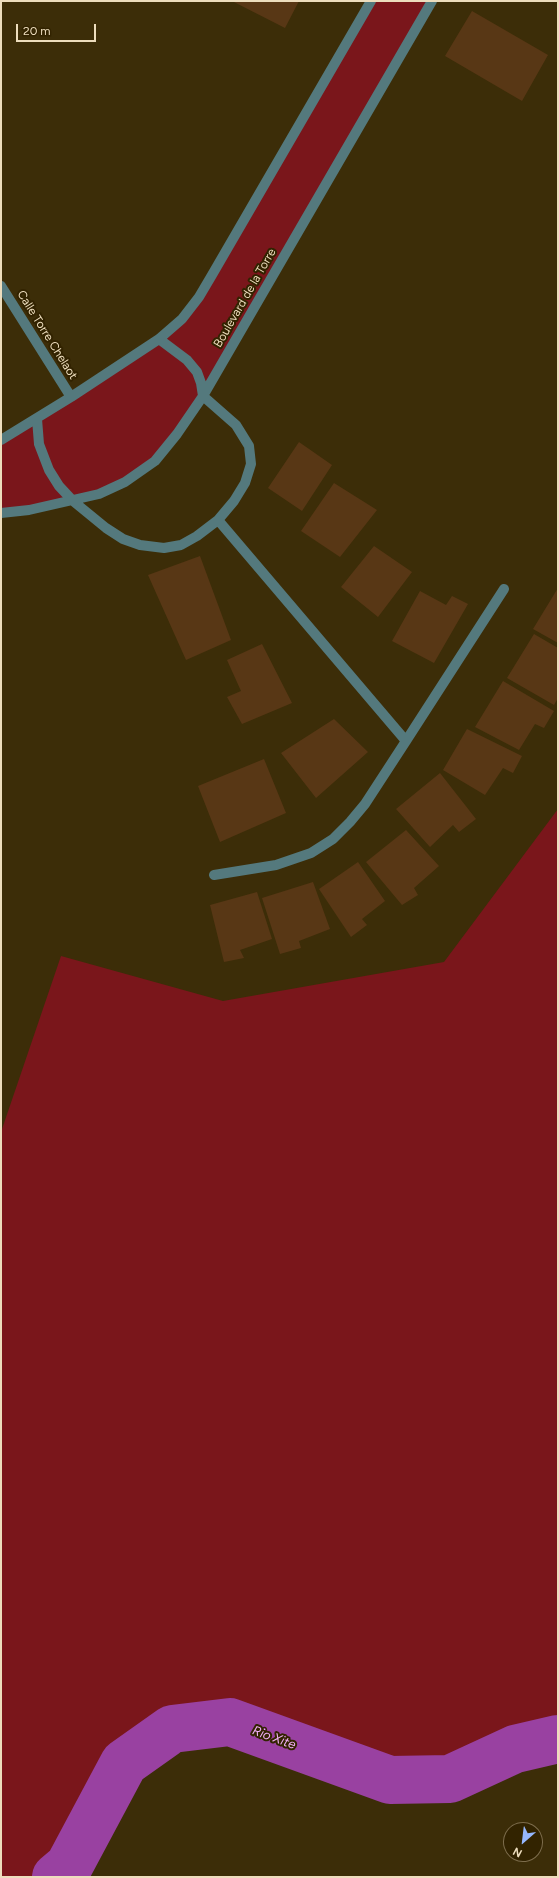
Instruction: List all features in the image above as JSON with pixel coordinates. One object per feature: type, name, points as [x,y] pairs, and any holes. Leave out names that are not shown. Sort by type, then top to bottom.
[{"type":"street","points":[[1,440],[37,419],[159,339],[182,318],[199,297],[371,1]]},
{"type":"street","name":"Boulevard de la Torre","points":[[1,513],[29,510],[99,494],[125,482],[155,461],[177,434],[203,396],[432,1]]},
{"type":"street","name":"Calle Torre Chelaot","points":[[1,286],[71,397]]},
{"type":"street","points":[[37,419],[38,444],[48,470],[72,501],[106,528],[123,539],[140,545],[164,548],[181,545],[197,536],[218,520],[234,501],[245,483],[251,464],[249,446],[236,425],[203,396],[201,383],[192,366],[177,351],[159,339]]},
{"type":"street","points":[[218,520],[406,741]]},
{"type":"street","points":[[214,875],[276,865],[311,853],[333,839],[365,804],[504,589]]},
{"type":"shaded area","points":[[371,1],[432,1],[203,396],[155,461],[99,494],[1,513],[1,440],[182,318]]},
{"type":"shaded area","points":[[558,809],[558,1739],[515,1749],[450,1779],[390,1780],[230,1722],[173,1729],[124,1763],[69,1866],[56,1877],[1,1877],[1,1132],[61,956],[223,1001],[444,962]]},
{"type":"building","points":[[232,1],[299,1],[285,28]]},
{"type":"building","points":[[472,11],[548,55],[522,101],[445,56]]},
{"type":"building","points":[[299,442],[332,465],[302,511],[268,488]]},
{"type":"building","points":[[334,483],[377,510],[340,557],[301,531]]},
{"type":"building","points":[[374,546],[412,572],[378,617],[341,587]]},
{"type":"building","points":[[200,556],[231,640],[186,660],[148,575]]},
{"type":"building","points":[[558,588],[558,643],[533,629]]},
{"type":"building","points":[[420,591],[446,605],[452,596],[468,604],[434,663],[392,641]]},
{"type":"building","points":[[534,634],[558,648],[558,698],[554,705],[507,678]]},
{"type":"building","points":[[262,644],[292,703],[242,724],[227,697],[241,691],[227,660]]},
{"type":"building","points":[[503,681],[554,711],[544,728],[535,724],[519,750],[475,727]]},
{"type":"building","points":[[334,719],[368,752],[316,798],[281,753]]},
{"type":"building","points":[[467,729],[522,756],[513,773],[503,768],[485,795],[443,770]]},
{"type":"building","points":[[264,759],[286,813],[220,842],[198,786]]},
{"type":"building","points":[[440,773],[476,819],[459,832],[453,825],[430,847],[396,809]]},
{"type":"building","points":[[406,830],[439,866],[414,888],[418,895],[402,905],[366,862]]},
{"type":"building","points":[[358,862],[385,901],[362,919],[367,925],[351,937],[319,889]]},
{"type":"building","points":[[313,882],[330,929],[299,941],[301,948],[280,954],[262,898]]},
{"type":"building","points":[[257,892],[272,939],[240,950],[244,958],[224,962],[210,905]]},
{"type":"waterway","name":"Rio Xite","points":[[56,1877],[69,1866],[124,1763],[172,1729],[230,1722],[390,1780],[450,1779],[515,1749],[558,1739]]}]
